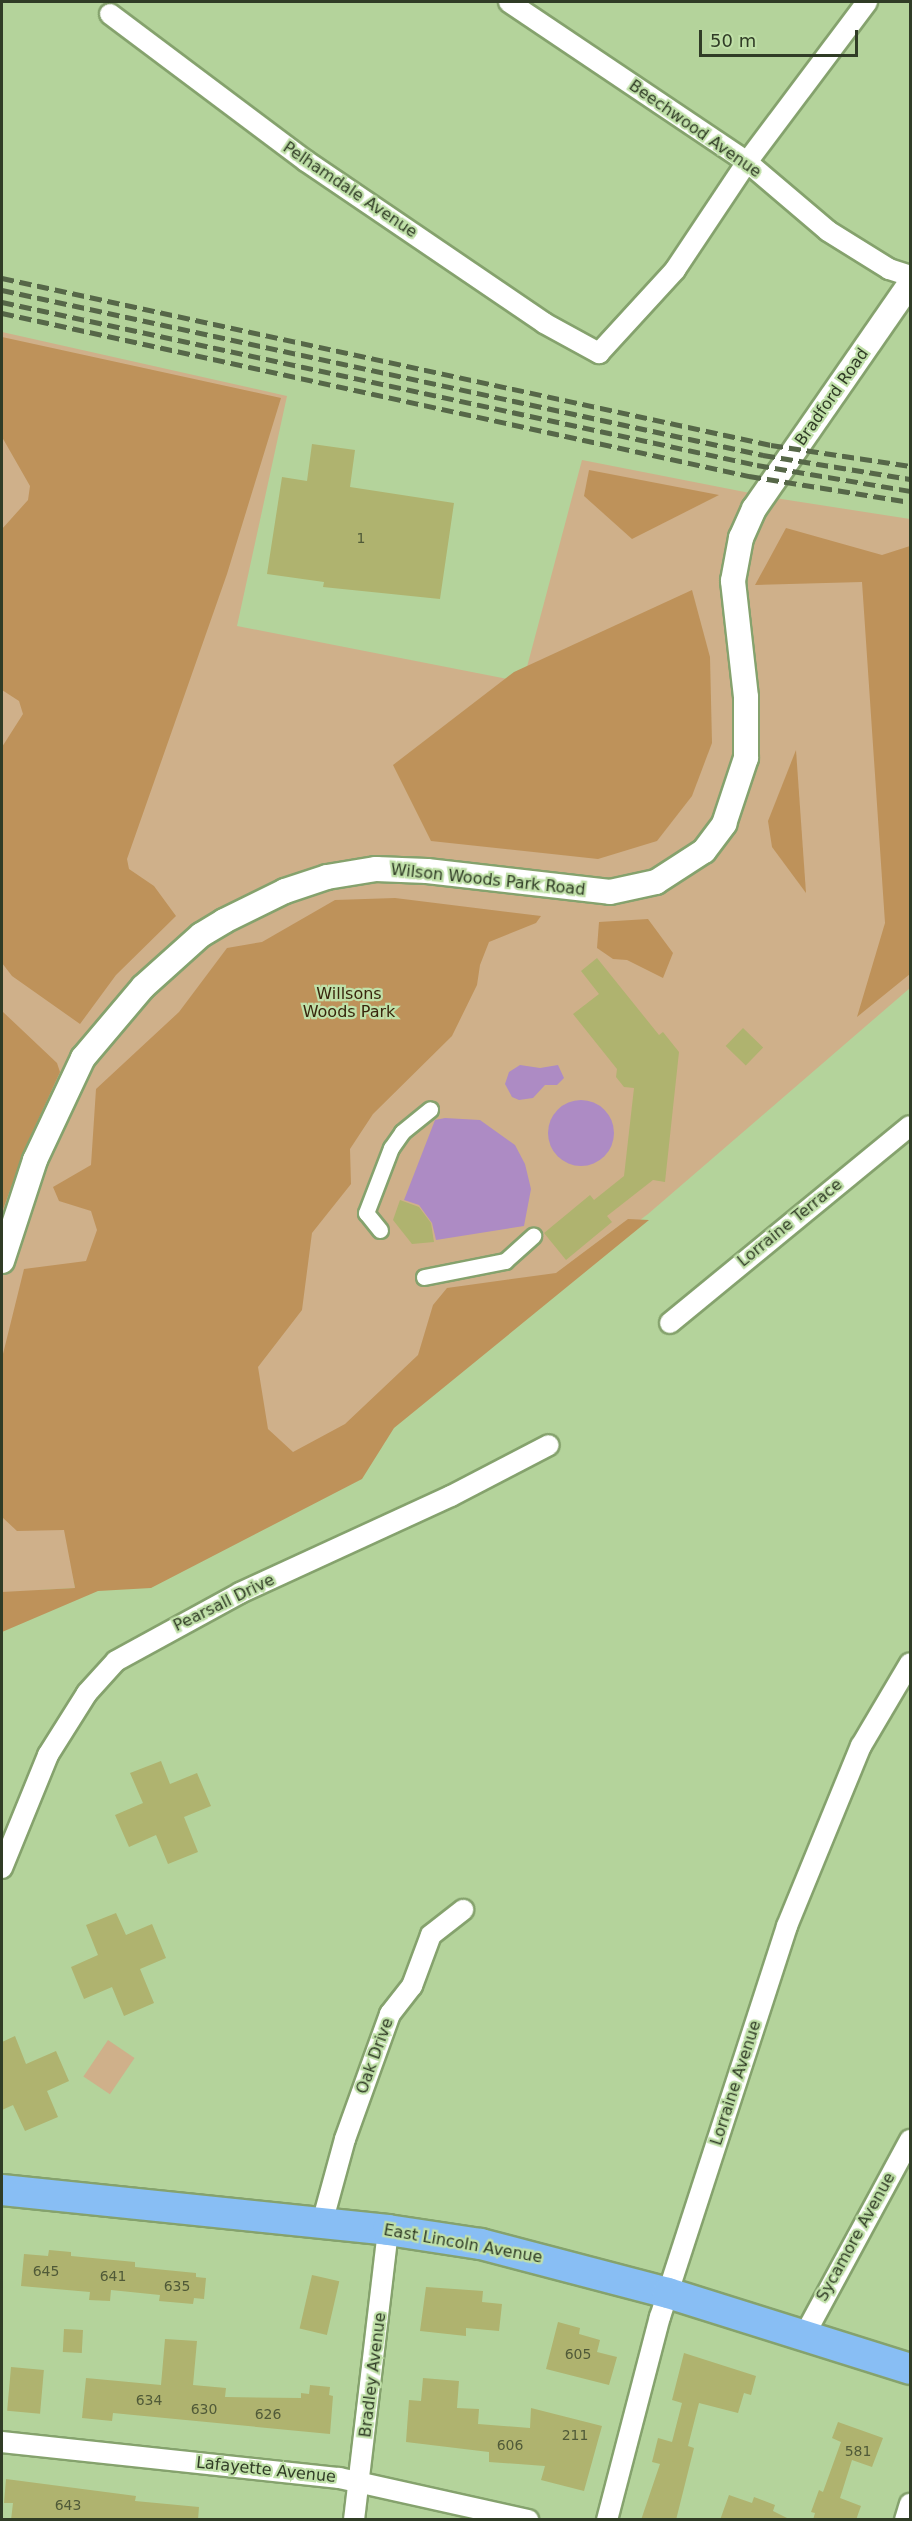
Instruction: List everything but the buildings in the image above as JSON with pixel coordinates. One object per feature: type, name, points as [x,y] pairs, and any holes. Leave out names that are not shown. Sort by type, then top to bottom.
[{"type":"main road","name":"East Lincoln Avenue","points":[[2,2190],[388,2230],[541,2257],[668,2293],[910,2369]]},
{"type":"street","name":"Beechwood Avenue","points":[[509,2],[747,162],[828,231],[889,269],[910,276]]},
{"type":"street","points":[[747,162],[867,2]]},
{"type":"street","name":"Pelhamdale Avenue","points":[[110,14],[306,161],[544,323],[599,354],[675,270],[747,162]]},
{"type":"street","name":"Bradford Road","points":[[754,509],[910,284]]},
{"type":"street","name":"Wilson Woods Park Road","points":[[2,1262],[35,1160],[83,1058],[143,987],[201,935],[224,921],[285,891],[327,877],[376,869],[417,870],[610,892],[656,882],[704,851],[724,824],[746,758],[748,726],[733,581],[741,538],[754,509]]},
{"type":"street","points":[[380,1230],[366,1213],[392,1148],[402,1131],[430,1109]]},
{"type":"street","name":"Lorraine Terrace","points":[[670,1323],[910,1126]]},
{"type":"street","points":[[424,1277],[504,1261],[533,1236]]},
{"type":"street","name":"Pearsall Drive","points":[[2,1868],[48,1755],[87,1693],[116,1661],[240,1593],[451,1497],[549,1445]]},
{"type":"street","name":"Lorraine Avenue","points":[[607,2520],[668,2293],[787,1926],[861,1746],[909,1668]]},
{"type":"street","name":"Oak Drive","points":[[322,2223],[345,2139],[390,2014],[412,1986],[431,1935],[463,1910]]},
{"type":"street","name":"Sycamore Avenue","points":[[804,2336],[910,2140]]},
{"type":"street","name":"Bradley Avenue","points":[[354,2520],[361,2482],[388,2230]]},
{"type":"street","name":"Lafayette Avenue","points":[[2,2442],[361,2482],[528,2520]]},
{"type":"street","points":[[905,2520],[910,2504]]},
{"type":"green space","name":"Willsons Woods Park","points":[[2,332],[287,396],[237,626],[523,682],[582,460],[775,498],[910,519],[910,988],[648,1214],[399,1402],[73,1576],[75,1588],[39,1590],[2,1625]]},
{"type":"green space","points":[[2,337],[281,398],[227,574],[127,859],[129,869],[154,886],[176,916],[116,975],[80,1024],[12,976],[2,963],[2,747],[23,714],[19,701],[2,690],[2,529],[28,500],[30,486],[2,437]]},
{"type":"green space","points":[[589,470],[719,495],[632,539],[584,496]]},
{"type":"green space","points":[[786,528],[882,555],[910,546],[910,974],[857,1017],[885,923],[862,582],[755,585]]},
{"type":"green space","points":[[692,590],[710,657],[712,743],[692,796],[657,841],[598,859],[431,841],[393,765],[514,672]]},
{"type":"green space","points":[[796,750],[806,893],[772,847],[768,821]]},
{"type":"green space","points":[[395,898],[541,916],[536,923],[489,942],[480,965],[477,985],[452,1036],[373,1114],[350,1149],[351,1184],[312,1233],[302,1310],[258,1367],[268,1429],[293,1452],[345,1424],[418,1355],[433,1305],[447,1288],[556,1273],[628,1219],[649,1220],[394,1428],[362,1479],[151,1588],[98,1591],[2,1632],[2,1592],[75,1588],[64,1530],[17,1531],[2,1517],[2,1358],[24,1269],[86,1261],[97,1230],[91,1211],[59,1201],[53,1187],[91,1165],[96,1089],[179,1012],[227,948],[262,942],[335,900]]},
{"type":"green space","points":[[648,919],[673,953],[663,978],[627,960],[613,959],[597,948],[599,922]]},
{"type":"green space","points":[[2,1011],[57,1063],[60,1072],[27,1144],[2,1212]]},
{"type":"green space","points":[[108,2040],[135,2058],[110,2094],[83,2076]]},
{"type":"shaded area","points":[[520,1065],[540,1068],[558,1065],[564,1078],[557,1085],[545,1085],[533,1098],[519,1100],[512,1097],[505,1084],[509,1072]]},
{"type":"shaded area","points":[[581,1100],[594,1102],[609,1115],[614,1133],[612,1146],[599,1161],[581,1166],[568,1164],[553,1151],[548,1133],[550,1120],[563,1105]]},
{"type":"shaded area","points":[[445,1118],[480,1120],[515,1145],[525,1164],[531,1189],[524,1226],[436,1240],[432,1223],[419,1205],[404,1200],[435,1120]]},
{"type":"railway","points":[[2,278],[771,445],[910,466]]},
{"type":"railway","points":[[2,290],[763,455],[910,479]]},
{"type":"railway","points":[[2,302],[757,465],[910,491]]},
{"type":"railway","points":[[2,313],[749,476],[910,502]]}]
